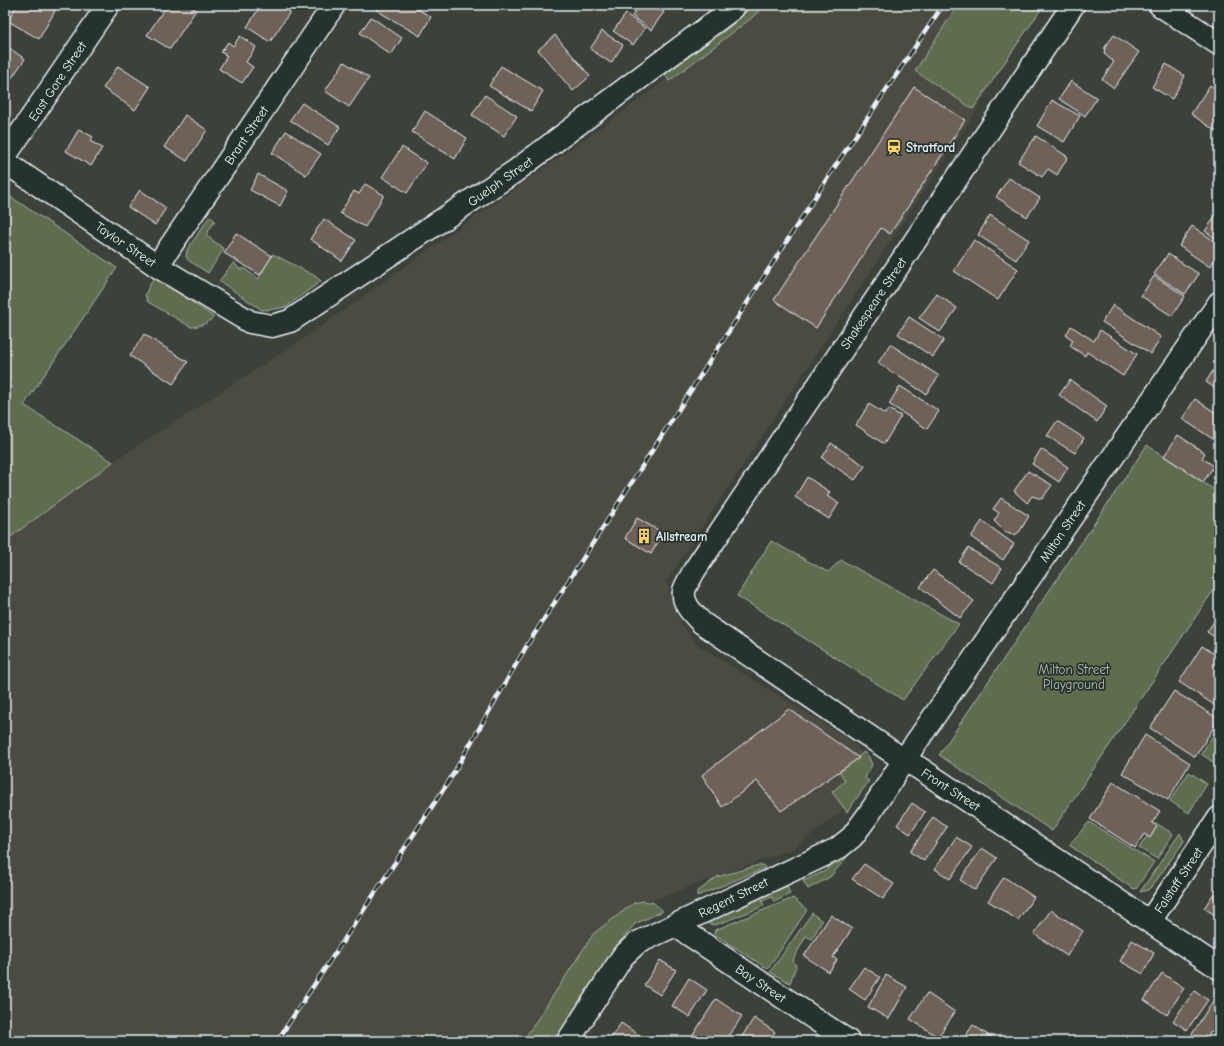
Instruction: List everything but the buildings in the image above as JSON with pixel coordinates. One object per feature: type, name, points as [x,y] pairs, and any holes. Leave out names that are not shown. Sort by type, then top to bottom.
[{"type":"street","name":"East Gore Street","points":[[5,156],[108,5]]},
{"type":"street","name":"Brant Street","points":[[157,266],[334,5]]},
{"type":"street","name":"Guelph Street","points":[[250,322],[272,326],[290,321],[514,172],[732,9],[735,5]]},
{"type":"street","name":"Shakespeare Street","points":[[686,606],[684,591],[694,571],[1073,5]]},
{"type":"street","points":[[1160,5],[1219,44]]},
{"type":"street","name":"Taylor Street","points":[[5,162],[157,266],[250,322]]},
{"type":"street","name":"Milton Street","points":[[904,760],[1219,303]]},
{"type":"street","name":"Front Street","points":[[686,606],[702,623],[904,760],[919,768],[1219,968]]},
{"type":"street","name":"Regent Street","points":[[568,1041],[623,956],[638,943],[837,849],[852,837],[869,814],[904,760]]},
{"type":"street","name":"Falstaff Street","points":[[1150,921],[1219,818]]},
{"type":"street","name":"Bay Street","points":[[675,925],[848,1041]]},
{"type":"shaded area","points":[[766,5],[1041,5],[967,125],[666,582],[678,618],[696,644],[852,741],[869,761],[840,813],[793,849],[658,898],[625,914],[541,1041],[5,1041],[5,541],[113,462],[303,339],[624,111]]},
{"type":"green space","points":[[753,5],[766,5],[749,20],[669,81],[665,75],[669,71],[731,26]]},
{"type":"green space","points":[[958,5],[1044,5],[973,109],[915,71]]},
{"type":"green space","points":[[5,193],[117,268],[24,405],[113,462],[5,541]]},
{"type":"green space","points":[[210,216],[215,221],[206,235],[224,249],[208,273],[188,260],[186,256],[187,250]]},
{"type":"green space","points":[[273,254],[315,276],[321,281],[286,307],[262,310],[219,281],[234,262],[239,269],[245,269],[258,279]]},
{"type":"green space","points":[[155,277],[214,317],[204,324],[191,327],[148,302],[145,295]]},
{"type":"green space","name":"Milton Street Playground","points":[[1147,445],[1219,493],[1219,582],[1052,831],[939,755]]},
{"type":"green space","points":[[771,541],[828,572],[841,560],[959,624],[903,700],[737,596]]},
{"type":"green space","points":[[1219,726],[1219,766],[1201,754]]},
{"type":"green space","points":[[864,752],[869,757],[872,765],[865,778],[869,781],[847,812],[832,792],[845,781],[840,772]]},
{"type":"green space","points":[[1189,772],[1207,784],[1189,813],[1170,801]]},
{"type":"green space","points":[[1089,822],[1154,862],[1136,889],[1132,888],[1069,845]]},
{"type":"green space","points":[[1156,823],[1173,834],[1157,859],[1139,848]]},
{"type":"green space","points":[[1180,833],[1184,841],[1154,884],[1148,890],[1140,892]]},
{"type":"green space","points":[[847,854],[847,857],[830,877],[808,889],[803,881],[825,871]]},
{"type":"green space","points":[[763,865],[765,868],[697,896],[697,892],[717,877]]},
{"type":"green space","points":[[787,886],[790,894],[774,902],[772,897],[762,901],[764,906],[717,924],[713,925],[708,923],[715,916]]},
{"type":"green space","points":[[793,898],[807,910],[768,969],[714,934],[715,930]]},
{"type":"green space","points":[[643,901],[654,903],[663,911],[635,924],[617,945],[555,1041],[523,1041],[594,933],[634,903]]},
{"type":"green space","points":[[812,913],[822,921],[812,939],[806,936],[793,960],[796,966],[790,983],[770,972]]},
{"type":"railway","points":[[277,1041],[449,781],[526,647],[828,177],[943,5]]},
{"type":"place","name":"Stratford","points":[[894,147]]},
{"type":"place","name":"Allstream","points":[[644,536]]}]
